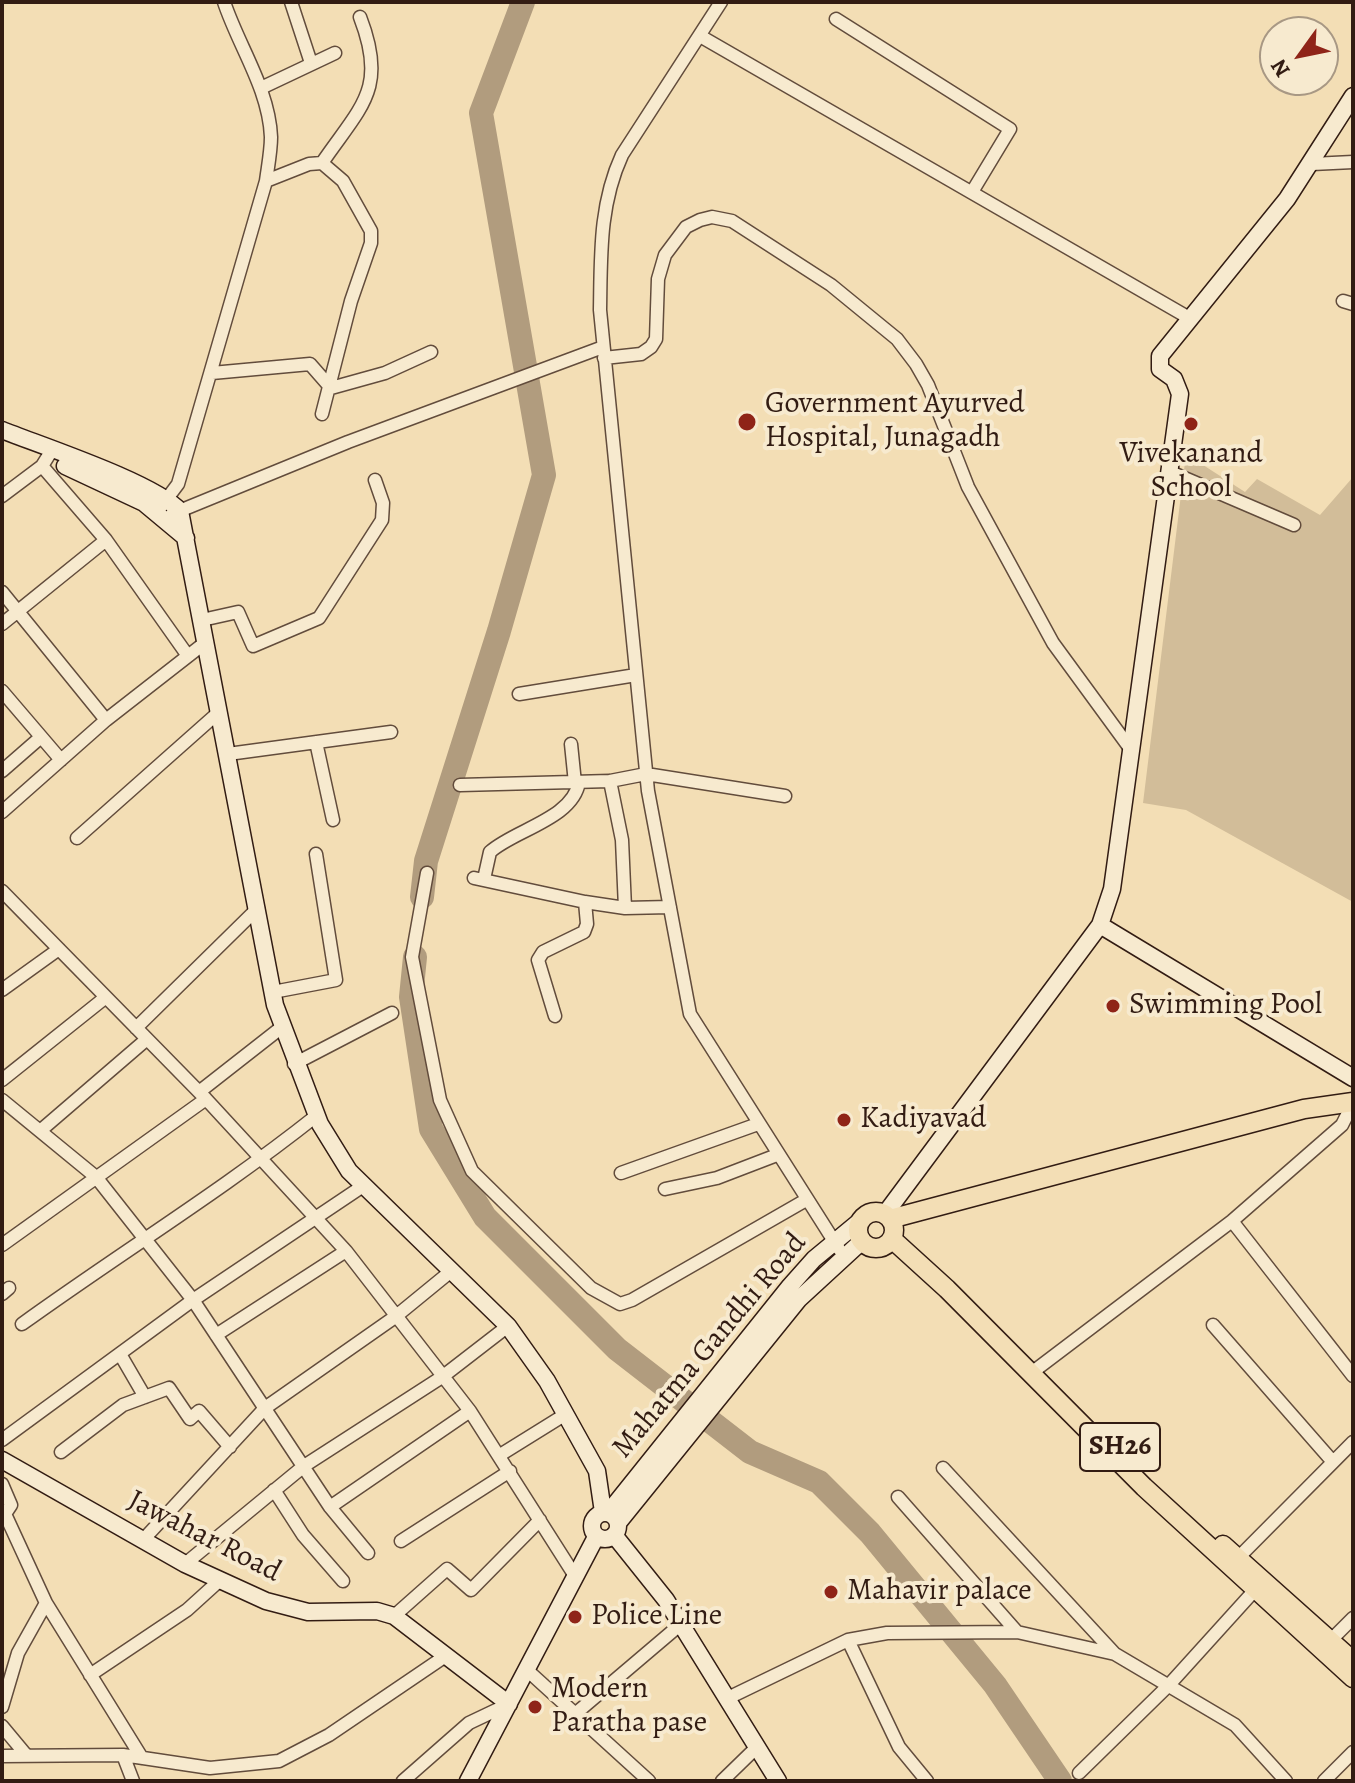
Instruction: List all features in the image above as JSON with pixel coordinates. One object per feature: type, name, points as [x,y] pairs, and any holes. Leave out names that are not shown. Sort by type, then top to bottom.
[{"type":"main road","points":[[890,1225],[871,1213],[860,1221],[861,1242],[874,1249],[890,1225],[1304,1109],[1353,1102]]},
{"type":"main road","name":"SH26","points":[[890,1225],[947,1289],[1233,1563],[1353,1661]]},
{"type":"main road","name":"SH26","points":[[1233,1563],[1254,1591],[1353,1678]]},
{"type":"street","points":[[162,510],[178,484],[266,181],[271,138],[261,88],[224,2]]},
{"type":"street","points":[[291,2],[311,63]]},
{"type":"street","points":[[721,2],[622,155],[611,180],[601,237],[604,352],[646,774],[690,1014],[839,1248]]},
{"type":"street","points":[[322,163],[362,105],[372,82],[374,56],[360,17]]},
{"type":"street","points":[[836,19],[1010,129],[972,192]]},
{"type":"street","points":[[700,36],[1191,319]]},
{"type":"street","points":[[261,88],[335,53]]},
{"type":"street","points":[[890,1225],[1100,925],[1112,889],[1180,394],[1174,379],[1160,369],[1160,356],[1312,164],[1353,96]]},
{"type":"street","points":[[1312,164],[1353,162]]},
{"type":"street","points":[[266,181],[309,164],[322,163],[343,181],[371,231],[371,243],[351,301],[322,414]]},
{"type":"street","points":[[2,441],[162,510],[180,511],[348,442],[604,352],[641,354],[656,339],[658,279],[665,255],[686,227],[712,217],[732,221],[831,285],[897,339],[916,364],[928,385],[968,487],[1053,643],[1132,751]]},
{"type":"street","points":[[331,388],[385,373],[431,352]]},
{"type":"street","points":[[212,373],[310,364],[331,388]]},
{"type":"street","points":[[2,430],[47,458],[188,656]]},
{"type":"street","points":[[2,496],[47,458]]},
{"type":"street","points":[[1168,471],[1294,525]]},
{"type":"street","points":[[202,620],[238,612],[253,646],[319,618],[382,520],[383,503],[375,480]]},
{"type":"street","points":[[162,510],[186,538]]},
{"type":"street","points":[[180,511],[273,992],[294,1064],[316,1116],[349,1171],[508,1326],[566,1414],[597,1471],[611,1521],[681,1624],[778,1781]]},
{"type":"street","points":[[2,624],[106,540]]},
{"type":"street","points":[[2,592],[106,720]]},
{"type":"street","points":[[2,812],[106,720],[206,642]]},
{"type":"street","points":[[519,694],[636,675]]},
{"type":"street","points":[[2,691],[61,760]]},
{"type":"street","points":[[77,838],[219,712]]},
{"type":"street","points":[[228,754],[391,732]]},
{"type":"street","points":[[2,771],[41,737]]},
{"type":"street","points":[[316,742],[333,820]]},
{"type":"street","points":[[571,744],[577,792],[564,806],[490,852],[479,879],[625,908],[670,907]]},
{"type":"street","points":[[460,785],[610,781],[646,774],[785,796]]},
{"type":"street","points":[[610,781],[622,840],[625,908]]},
{"type":"street","points":[[273,992],[336,980],[316,854]]},
{"type":"street","points":[[427,873],[412,957],[440,1100],[472,1171],[579,1278],[606,1299],[620,1304],[632,1300],[806,1200]]},
{"type":"street","points":[[2,891],[202,1096],[346,1251],[470,1411],[575,1576]]},
{"type":"street","points":[[555,1016],[538,960],[543,952],[584,932],[587,924],[585,902]]},
{"type":"street","points":[[2,913],[14,904]]},
{"type":"street","points":[[136,1028],[258,908]]},
{"type":"street","points":[[1100,925],[1353,1078]]},
{"type":"street","points":[[3,988],[59,949]]},
{"type":"street","points":[[2,1080],[106,997]]},
{"type":"street","points":[[294,1064],[392,1013]]},
{"type":"street","points":[[2,1245],[202,1096],[282,1027]]},
{"type":"street","points":[[40,1131],[147,1039]]},
{"type":"street","points":[[2,1100],[96,1177],[193,1300],[330,1507],[368,1553]]},
{"type":"street","points":[[1034,1372],[1232,1221],[1342,1125],[1353,1102]]},
{"type":"street","points":[[22,1324],[143,1237],[262,1159],[316,1116]]},
{"type":"street","points":[[621,1173],[758,1124]]},
{"type":"street","points":[[665,1189],[730,1174],[777,1155]]},
{"type":"street","points":[[2,1440],[193,1300],[363,1186]]},
{"type":"street","name":"Mahatma Gandhi Road","points":[[611,1521],[794,1292],[839,1248],[860,1221]]},
{"type":"street","points":[[1232,1221],[1351,1368]]},
{"type":"street","name":"Mahatma Gandhi Road","points":[[839,1248],[861,1242]]},
{"type":"street","points":[[216,1335],[346,1251]]},
{"type":"street","points":[[143,1540],[265,1408],[395,1317],[450,1272]]},
{"type":"street","points":[[1213,1325],[1333,1462]]},
{"type":"street","points":[[185,1564],[304,1466],[442,1377],[508,1326]]},
{"type":"street","points":[[120,1354],[145,1397]]},
{"type":"street","points":[[61,1452],[123,1405],[169,1388],[190,1419],[199,1411],[230,1447]]},
{"type":"street","points":[[330,1507],[470,1411]]},
{"type":"street","points":[[500,1455],[566,1414]]},
{"type":"street","points":[[1233,1563],[1353,1442]]},
{"type":"street","name":"Jawahar Road","points":[[2,1460],[185,1564],[285,1609],[308,1612],[377,1611],[394,1616]]},
{"type":"street","points":[[943,1468],[1115,1654],[1235,1725],[1286,1781]]},
{"type":"street","points":[[401,1541],[510,1471]]},
{"type":"street","points":[[2,1484],[11,1505],[5,1514],[46,1603],[142,1758]]},
{"type":"street","points":[[274,1490],[303,1535],[343,1581]]},
{"type":"street","points":[[898,1497],[1017,1632]]},
{"type":"street","points":[[509,1704],[394,1616],[447,1569],[471,1590],[540,1520]]},
{"type":"street","points":[[596,1537],[603,1539],[611,1521]]},
{"type":"street","points":[[468,1781],[596,1537],[591,1524],[611,1521]]},
{"type":"street","points":[[90,1675],[187,1610],[219,1581]]},
{"type":"street","points":[[1079,1773],[1168,1686],[1254,1591]]},
{"type":"street","points":[[2,1707],[18,1653],[46,1603]]},
{"type":"street","points":[[1330,1641],[1353,1618]]},
{"type":"street","points":[[575,1714],[681,1624]]},
{"type":"street","points":[[728,1698],[831,1646],[887,1633],[961,1630],[1017,1632],[1115,1654]]},
{"type":"street","points":[[848,1640],[899,1747],[927,1781]]},
{"type":"street","points":[[2,1756],[123,1755],[210,1768],[252,1765],[297,1755],[444,1657]]},
{"type":"street","points":[[527,1670],[649,1781]]},
{"type":"street","points":[[403,1781],[469,1723],[509,1704]]},
{"type":"street","points":[[2,1726],[27,1756]]},
{"type":"street","points":[[722,1781],[757,1747]]},
{"type":"street","points":[[1324,1781],[1353,1752]]},
{"type":"street","points":[[123,1755],[133,1781]]},
{"type":"street","points":[[210,1768],[217,1781]]},
{"type":"shaded area","points":[[1186,454],[1245,492],[1257,479],[1320,515],[1353,477],[1353,902],[1186,810],[1143,803]]},
{"type":"waterway","points":[[422,897],[426,861],[499,631],[544,475],[481,113],[523,2]]},
{"type":"waterway","points":[[415,957],[411,997],[431,1129],[485,1217],[617,1349],[750,1452],[819,1482],[870,1533],[995,1685],[1060,1781]]},
{"type":"place","name":"Government Ayurved Hospital, Junagadh","points":[[747,422]]},
{"type":"place","name":"Vivekanand School","points":[[1191,424]]},
{"type":"place","name":"Swimming Pool","points":[[1113,1006]]},
{"type":"place","name":"Kadiyavad","points":[[844,1120]]},
{"type":"place","name":"Mahavir palace","points":[[831,1592]]},
{"type":"place","name":"Police Line","points":[[575,1617]]},
{"type":"place","name":"Modern Paratha pase","points":[[535,1707]]}]
